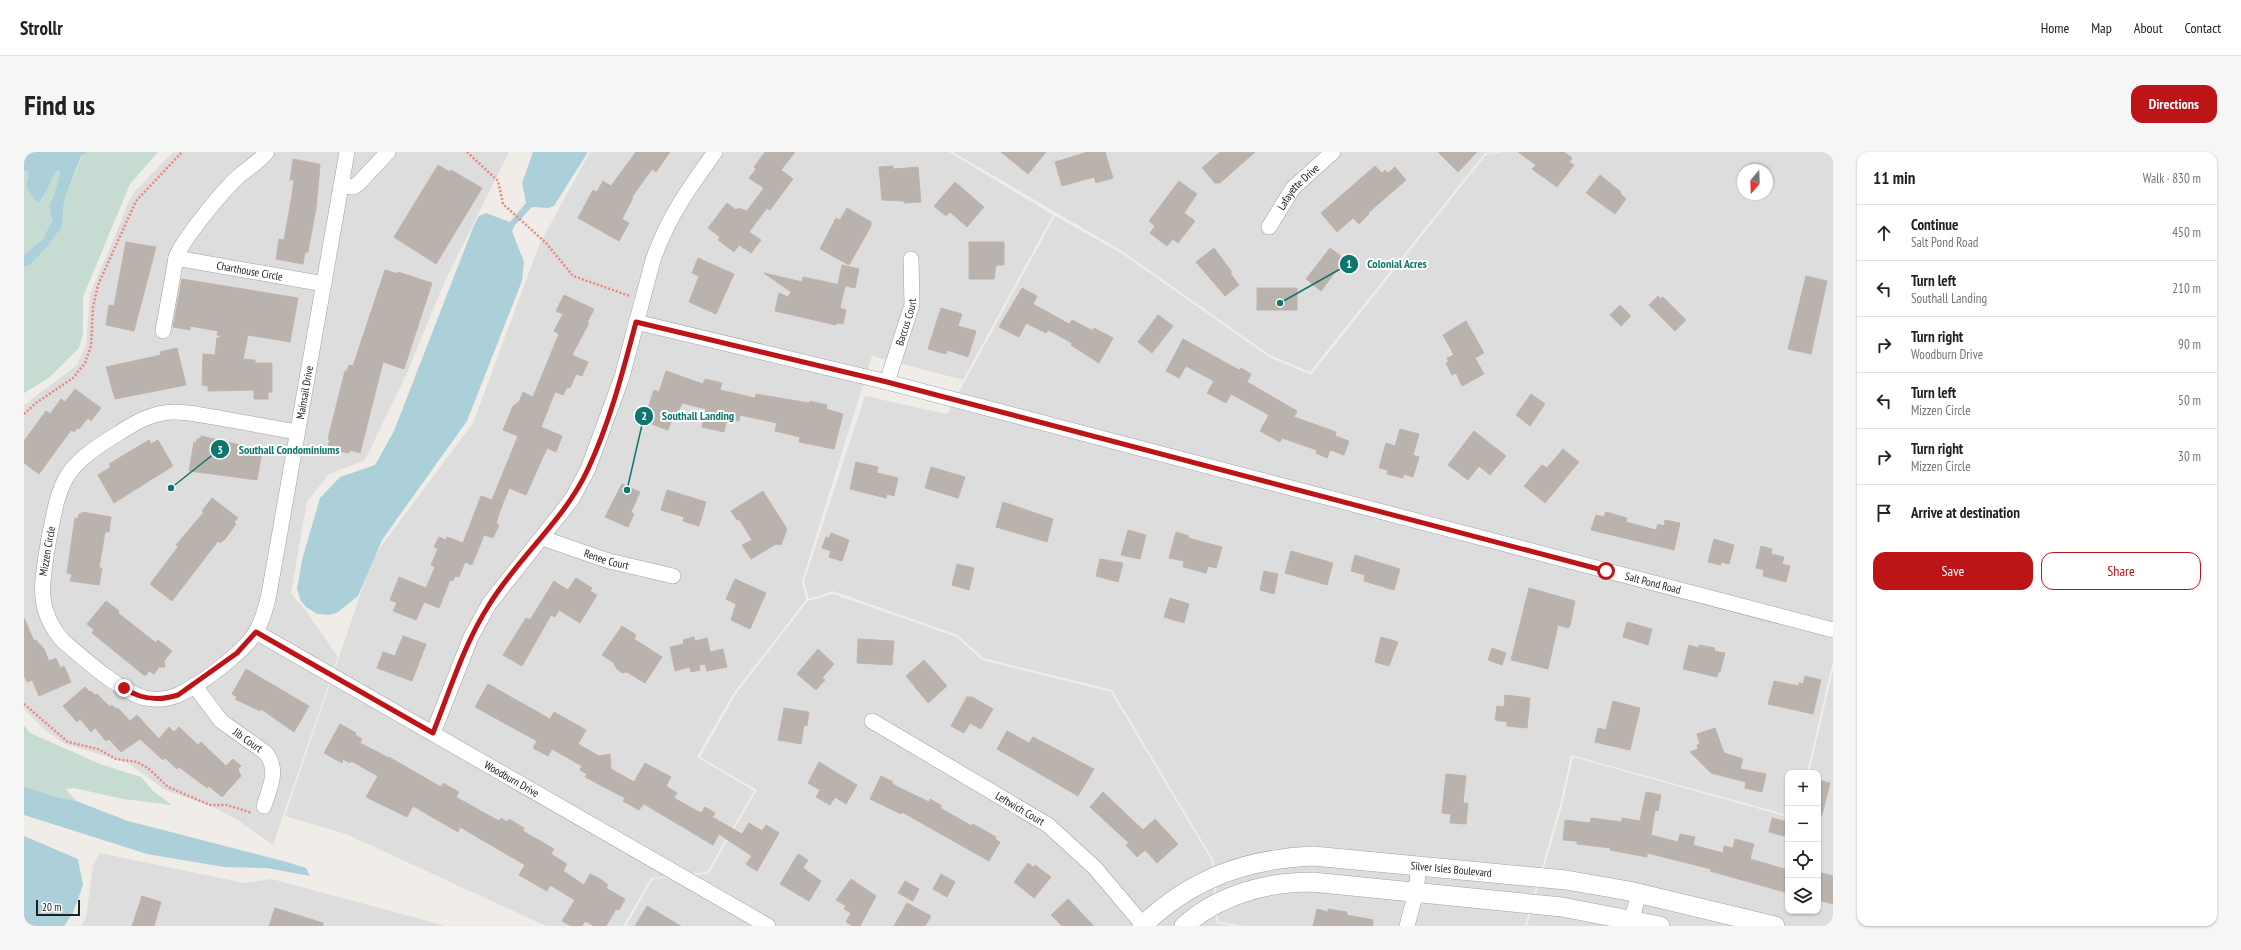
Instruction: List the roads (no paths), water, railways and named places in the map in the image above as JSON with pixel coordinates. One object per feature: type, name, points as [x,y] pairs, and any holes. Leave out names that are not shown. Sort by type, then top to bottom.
[{"type":"street","points":[[163,331],[176,258],[187,238],[235,180],[258,163],[267,152]]},
{"type":"street","name":"Mainsail Drive","points":[[256,632],[265,612],[269,594],[347,152]]},
{"type":"street","points":[[341,186],[353,187],[358,184],[388,152]]},
{"type":"street","points":[[433,733],[471,637],[489,604],[572,499],[588,469],[622,377],[653,260],[674,210],[715,152]]},
{"type":"street","name":"Lafayette Drive","points":[[1269,227],[1293,188],[1333,152]]},
{"type":"street","name":"Charthouse Circle","points":[[176,258],[324,284]]},
{"type":"street","name":"Baccus Court","points":[[887,382],[912,305],[911,259]]},
{"type":"street","name":"Salt Pond Road","points":[[636,322],[887,382],[1833,630]]},
{"type":"street","name":"Mizzen Circle","points":[[256,632],[237,653],[194,685],[168,698],[147,699],[137,696],[124,688],[73,649],[55,632],[46,614],[42,593],[55,508],[61,485],[74,466],[91,450],[137,422],[163,413],[189,413],[297,432]]},
{"type":"street","name":"Renee Court","points":[[542,538],[609,560],[673,576]]},
{"type":"street","name":"Woodburn Drive","points":[[256,632],[768,926]]},
{"type":"street","name":"Jib Court","points":[[194,685],[221,721],[266,753],[270,758],[273,775],[264,806]]},
{"type":"street","name":"Leftwich Court","points":[[872,721],[1048,825],[1096,868],[1143,926]]},
{"type":"street","name":"Silver Isles Boulevard","points":[[1143,926],[1163,906],[1193,885],[1218,874],[1251,864],[1285,857],[1313,856],[1566,880],[1638,893],[1775,926]]},
{"type":"street","points":[[1407,926],[1416,892],[1419,865]]},
{"type":"street","points":[[1184,926],[1208,908],[1228,898],[1254,889],[1285,882],[1312,882],[1562,907],[1630,923],[1660,926]]},
{"type":"street","points":[[1630,923],[1638,893]]},
{"type":"water","points":[[24,152],[87,152],[81,157],[64,201],[62,227],[47,247],[29,266],[24,267],[24,255],[42,240],[52,220],[49,205],[55,193],[60,172],[57,171],[54,175],[46,193],[37,203],[26,186],[29,172],[24,171]]},
{"type":"water","points":[[533,152],[588,152],[554,206],[548,208],[532,207],[515,225],[512,231],[524,262],[522,281],[467,421],[382,540],[358,596],[338,612],[330,615],[317,614],[306,607],[301,601],[297,589],[302,560],[320,498],[340,477],[375,465],[394,431],[474,225],[479,216],[486,213],[510,222],[526,203],[522,183]]},
{"type":"water","points":[[24,786],[56,797],[76,801],[128,821],[287,862],[306,868],[310,876],[267,868],[224,867],[147,854],[24,815]]},
{"type":"water","points":[[24,836],[78,859],[83,885],[73,913],[64,926],[24,926]]},
{"type":"place","name":"Colonial Acres","points":[[1280,303]]},
{"type":"place","name":"Southall Condominiums","points":[[171,488]]},
{"type":"place","name":"Southall Landing","points":[[627,490]]}]
